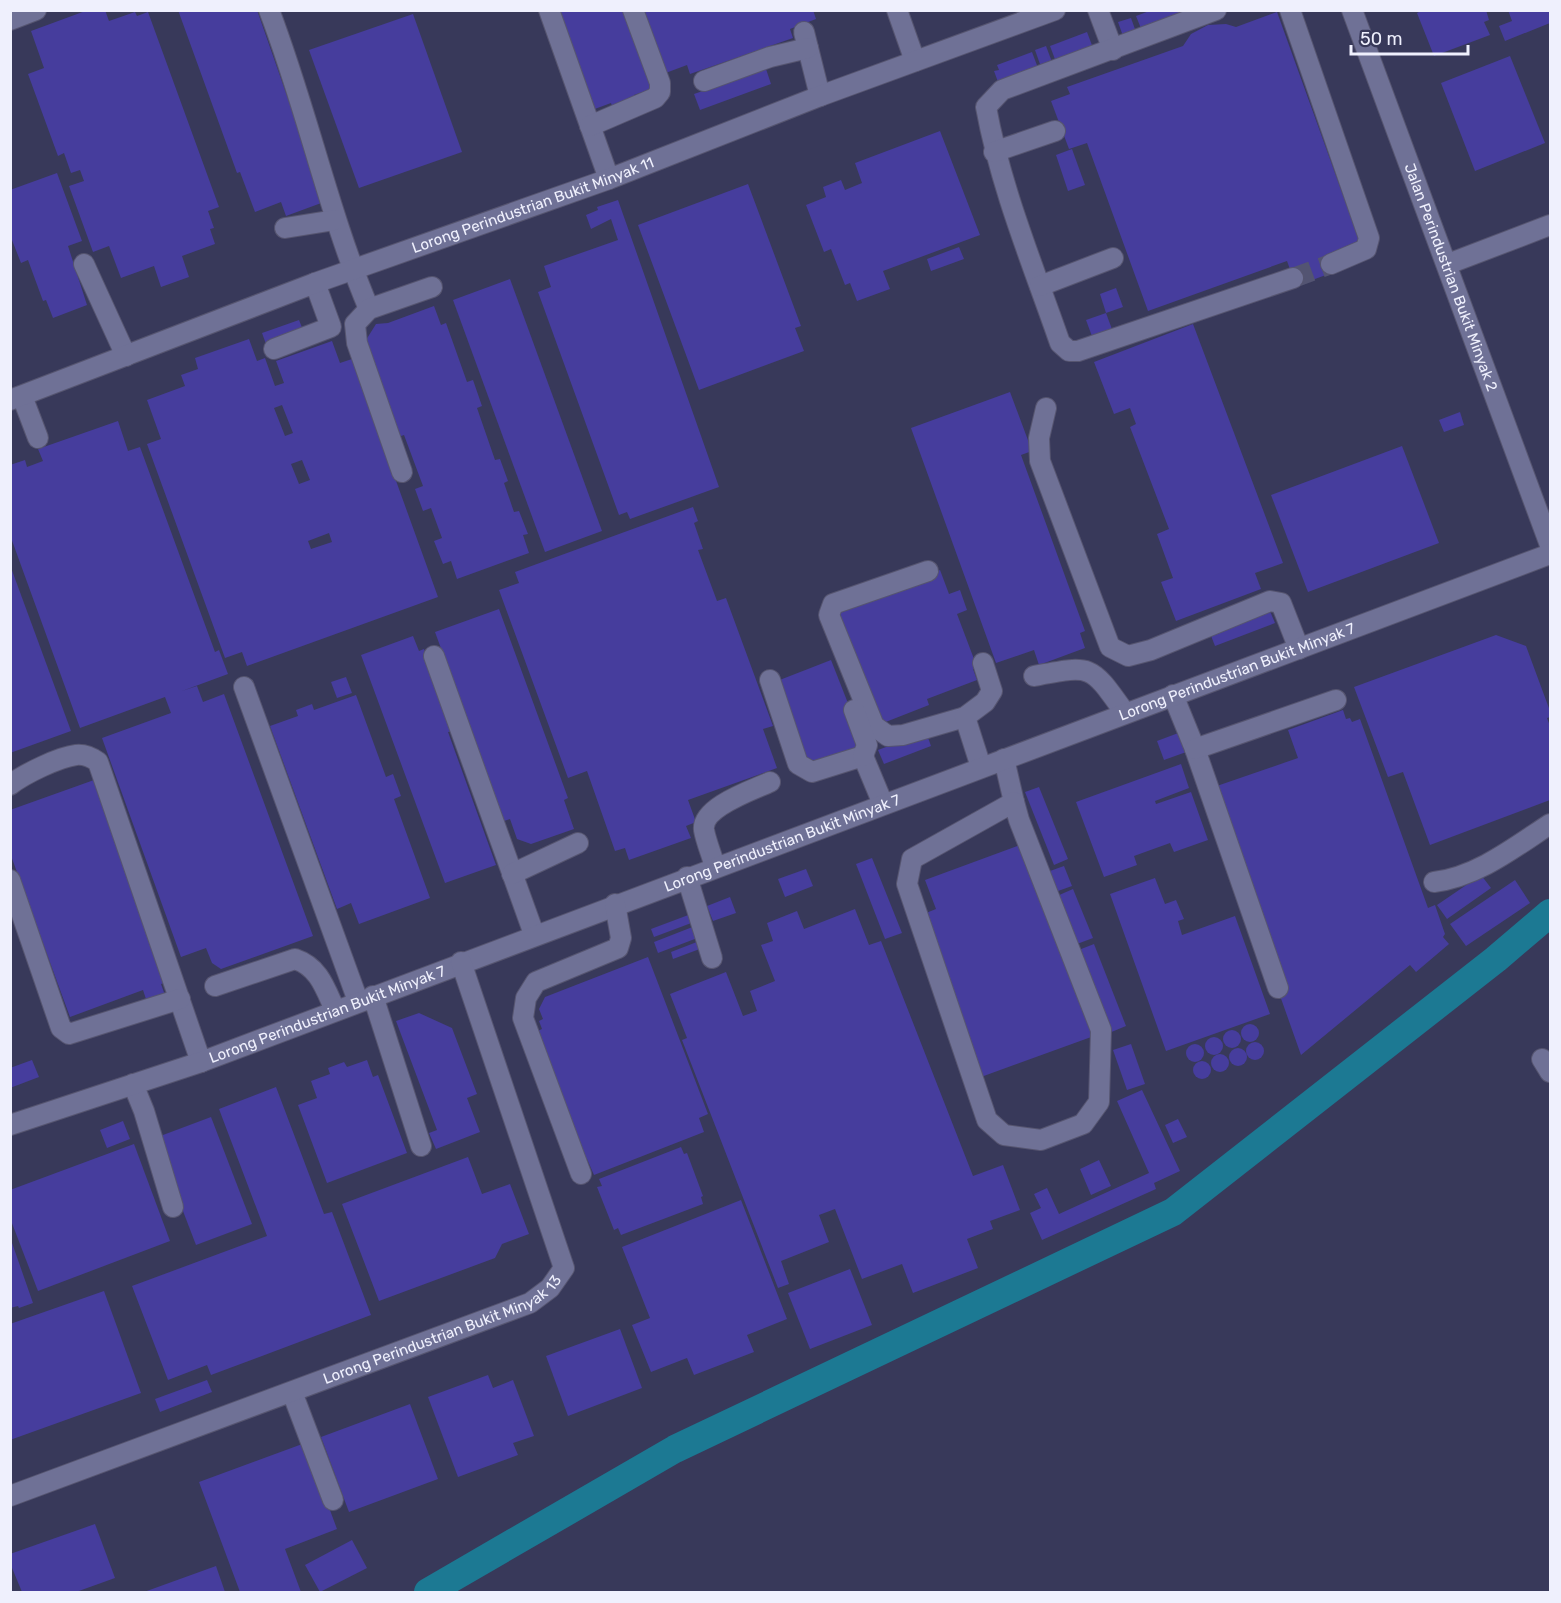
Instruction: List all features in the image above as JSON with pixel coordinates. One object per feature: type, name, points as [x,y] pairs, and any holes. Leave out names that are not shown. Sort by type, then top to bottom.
[{"type":"street","points":[[10,20],[36,10]]},
{"type":"street","points":[[269,10],[282,44],[335,220],[369,309]]},
{"type":"street","points":[[549,10],[609,179]]},
{"type":"street","points":[[590,126],[655,98],[660,92],[660,83],[633,10]]},
{"type":"street","points":[[897,10],[915,60]]},
{"type":"street","name":"Lorong Perindustrian Bukit Minyak 11","points":[[16,398],[315,283],[609,179],[915,60],[1055,10]]},
{"type":"street","points":[[1098,10],[1113,50]]},
{"type":"street","points":[[1216,10],[1002,90],[986,107],[994,153],[1060,343],[1069,351],[1078,351],[1293,278]]},
{"type":"street","points":[[1290,10],[1369,238],[1366,249],[1332,264]]},
{"type":"street","name":"Jalan Perindustrian Bukit Minyak 2","points":[[1352,10],[1551,545]]},
{"type":"street","points":[[704,81],[770,57],[806,40],[820,96]]},
{"type":"street","points":[[994,153],[1055,131]]},
{"type":"street","points":[[285,228],[335,220]]},
{"type":"street","points":[[1448,264],[1551,225]]},
{"type":"street","points":[[1040,286],[1113,258]]},
{"type":"street","points":[[84,264],[126,356]]},
{"type":"street","points":[[274,350],[331,327],[315,283]]},
{"type":"street","points":[[402,472],[357,343],[355,324],[369,309],[432,287]]},
{"type":"street","points":[[16,398],[38,438]]},
{"type":"street","points":[[1046,408],[1039,438],[1040,461],[1110,647],[1128,656],[1150,650],[1270,601],[1281,603],[1299,649]]},
{"type":"street","name":"Lorong Perindustrian Bukit Minyak 7","points":[[10,1125],[201,1062],[534,934],[1551,554]]},
{"type":"street","points":[[928,571],[833,604],[830,615],[874,726],[888,736],[903,735],[965,717],[985,702],[992,691],[983,663]]},
{"type":"street","points":[[434,656],[534,934]]},
{"type":"street","points":[[1034,676],[1077,668],[1094,674],[1125,713]]},
{"type":"street","points":[[770,680],[798,764],[812,772],[863,756]]},
{"type":"street","points":[[844,680],[867,745],[863,756],[883,804]]},
{"type":"street","points":[[244,687],[421,1146]]},
{"type":"street","points":[[1173,695],[1196,749],[1278,987]]},
{"type":"street","points":[[1196,749],[1336,700]]},
{"type":"street","points":[[965,717],[981,767]]},
{"type":"street","points":[[10,784],[19,778],[75,755],[87,755],[98,762],[201,1062]]},
{"type":"street","points":[[1004,759],[1019,820],[1101,1030],[1099,1102],[1083,1124],[1041,1140],[1004,1135],[987,1120],[907,884],[912,859],[1014,802]]},
{"type":"street","points":[[715,867],[704,828],[706,817],[716,808],[770,782]]},
{"type":"street","points":[[1434,882],[1449,880],[1494,860],[1551,824]]},
{"type":"street","points":[[512,874],[578,843]]},
{"type":"street","points":[[687,877],[712,958]]},
{"type":"street","points":[[10,880],[61,1028],[69,1034],[180,999]]},
{"type":"street","points":[[581,1174],[523,1018],[526,998],[536,982],[618,948],[621,938],[615,904]]},
{"type":"street","points":[[215,986],[295,959],[308,963],[318,974],[335,1010]]},
{"type":"street","name":"Lorong Perindustrian Bukit Minyak 13","points":[[10,1496],[530,1303],[550,1288],[564,1268],[461,962]]},
{"type":"street","points":[[132,1084],[144,1111],[173,1207]]},
{"type":"street","points":[[292,1392],[333,1500]]},
{"type":"building","points":[[88,10],[105,10],[109,21],[135,12],[137,16],[148,12],[219,207],[208,211],[214,228],[210,229],[215,244],[182,256],[189,277],[161,287],[154,266],[121,278],[109,246],[93,252],[69,186],[84,181],[80,170],[71,173],[64,153],[58,156],[28,74],[44,68],[31,31]]},
{"type":"building","points":[[178,10],[257,10],[324,202],[286,216],[281,202],[255,212],[240,172],[237,173]]},
{"type":"building","points":[[556,10],[629,10],[657,87],[634,95],[636,101],[613,109],[611,103],[592,110]]},
{"type":"building","points":[[640,10],[813,10],[816,19],[790,29],[793,38],[690,74],[687,65],[663,74]]},
{"type":"building","points":[[1152,10],[1195,11],[1142,31],[1136,16]]},
{"type":"building","points":[[1423,10],[1486,10],[1489,20],[1484,22],[1490,35],[1434,56],[1417,13]]},
{"type":"building","points":[[1508,10],[1550,10],[1550,23],[1505,41],[1499,26],[1512,21]]},
{"type":"building","points":[[1277,12],[1362,248],[1334,272],[1296,286],[1287,261],[1148,311],[1087,143],[1069,149],[1051,101],[1070,94],[1067,87],[1183,46],[1191,34],[1208,25],[1226,24],[1236,27]]},
{"type":"building","points":[[413,14],[462,152],[359,188],[309,50]]},
{"type":"building","points":[[1131,18],[1136,32],[1123,36],[1118,22]]},
{"type":"building","points":[[1087,32],[1093,48],[1056,62],[1050,46]]},
{"type":"building","points":[[1046,46],[1052,62],[1041,67],[1035,50]]},
{"type":"building","points":[[1032,52],[1038,68],[998,82],[994,71],[999,70],[997,65]]},
{"type":"building","points":[[1510,56],[1545,143],[1475,171],[1441,83]]},
{"type":"building","points":[[766,69],[771,84],[700,110],[694,94]]},
{"type":"building","points":[[940,131],[980,235],[883,271],[890,289],[857,301],[850,283],[845,285],[831,249],[824,252],[806,205],[826,197],[823,187],[841,180],[845,190],[862,183],[855,163]]},
{"type":"building","points":[[1072,149],[1085,185],[1068,191],[1056,155]]},
{"type":"building","points":[[57,173],[82,241],[68,246],[87,305],[53,318],[46,300],[43,301],[28,260],[21,263],[10,235],[10,190]]},
{"type":"building","points":[[748,184],[801,326],[795,328],[804,351],[699,390],[638,225]]},
{"type":"building","points":[[618,200],[719,487],[630,519],[627,512],[619,515],[538,292],[551,287],[544,266],[618,240],[611,219],[591,229],[586,215],[598,210],[597,207]]},
{"type":"building","points":[[959,247],[964,259],[931,271],[927,259]]},
{"type":"building","points":[[510,279],[602,531],[545,552],[453,300]]},
{"type":"building","points":[[1116,288],[1123,307],[1106,313],[1100,294]]},
{"type":"building","points":[[434,306],[441,325],[446,323],[467,382],[473,380],[482,406],[477,408],[495,460],[500,459],[508,481],[504,483],[514,512],[519,511],[528,534],[523,535],[529,553],[457,579],[451,561],[443,564],[434,541],[442,538],[431,508],[423,511],[415,489],[423,486],[404,435],[398,437],[366,340],[376,324],[388,323]]},
{"type":"building","points":[[1106,313],[1113,332],[1093,339],[1086,320]]},
{"type":"building","points":[[299,320],[303,330],[266,344],[262,333]]},
{"type":"building","points":[[1193,324],[1283,563],[1255,573],[1261,589],[1176,621],[1161,582],[1173,578],[1157,534],[1169,529],[1130,427],[1136,424],[1130,408],[1114,414],[1094,362]]},
{"type":"building","points":[[249,339],[257,361],[265,358],[275,386],[284,383],[276,361],[332,341],[340,363],[352,359],[438,597],[247,666],[242,652],[225,658],[147,444],[161,439],[147,400],[185,386],[181,375],[198,369],[195,358]],"holes":[[[282,405],[293,433],[285,436],[274,408]],[[302,460],[310,480],[299,484],[291,464]],[[329,533],[332,542],[311,549],[308,541]]]},
{"type":"building","points":[[1010,392],[1032,451],[1021,455],[1085,631],[1080,633],[1085,648],[1039,665],[1034,650],[996,663],[911,428]]},
{"type":"building","points":[[1460,412],[1464,425],[1444,432],[1439,420]]},
{"type":"building","points":[[118,421],[128,451],[140,447],[215,652],[219,650],[228,674],[182,691],[197,686],[203,702],[224,694],[313,936],[221,969],[212,963],[206,948],[181,957],[102,738],[171,713],[165,697],[80,728],[10,535],[10,465],[25,460],[27,467],[43,461],[38,449]]},
{"type":"building","points":[[1402,446],[1439,543],[1308,592],[1271,495]]},
{"type":"building","points":[[693,507],[698,521],[694,523],[703,549],[698,550],[717,601],[726,598],[773,726],[763,729],[777,768],[688,800],[696,822],[686,826],[691,838],[629,860],[625,848],[615,851],[587,771],[568,778],[499,590],[519,583],[515,572]]},
{"type":"building","points":[[10,565],[71,731],[10,753]]},
{"type":"building","points":[[940,570],[949,594],[960,590],[967,610],[957,614],[977,667],[973,669],[977,680],[927,699],[929,705],[878,725],[834,611]]},
{"type":"building","points":[[499,609],[568,798],[564,800],[574,829],[531,844],[517,839],[510,819],[504,821],[435,632]]},
{"type":"building","points":[[1269,609],[1275,623],[1215,646],[1208,628]]},
{"type":"building","points":[[1496,635],[1526,646],[1550,711],[1550,717],[1547,718],[1550,726],[1550,800],[1430,845],[1403,772],[1388,777],[1354,687]]},
{"type":"building","points":[[413,636],[419,651],[424,649],[453,731],[448,732],[496,865],[445,883],[361,655]]},
{"type":"building","points":[[831,660],[864,744],[805,767],[772,683]]},
{"type":"building","points":[[346,677],[352,693],[337,698],[331,682]]},
{"type":"building","points":[[356,695],[386,777],[393,774],[401,796],[394,799],[430,898],[359,924],[351,903],[337,909],[270,726],[298,716],[296,710],[312,704],[314,710]]},
{"type":"building","points":[[1343,710],[1346,719],[1350,718],[1352,722],[1360,719],[1428,908],[1435,905],[1445,934],[1443,937],[1449,944],[1416,972],[1410,965],[1301,1055],[1278,990],[1287,987],[1211,788],[1298,758],[1288,730]]},
{"type":"building","points":[[926,732],[931,746],[884,764],[878,750]]},
{"type":"building","points":[[1181,732],[1189,751],[1164,760],[1157,741]]},
{"type":"building","points":[[1181,764],[1189,788],[1155,801],[1156,804],[1191,792],[1208,840],[1174,852],[1170,843],[1134,856],[1137,865],[1104,877],[1076,802]]},
{"type":"building","points":[[94,780],[167,982],[161,984],[166,998],[148,1005],[143,990],[70,1017],[10,853],[10,810]]},
{"type":"building","points":[[1039,787],[1068,859],[1054,865],[1025,792]]},
{"type":"building","points":[[1023,844],[1094,1036],[981,1077],[921,915],[936,909],[925,880]]},
{"type":"building","points":[[872,858],[902,933],[885,939],[856,864]]},
{"type":"building","points":[[1064,866],[1072,886],[1058,891],[1050,871]]},
{"type":"building","points":[[806,869],[813,886],[785,897],[778,879]]},
{"type":"building","points":[[1481,875],[1491,888],[1447,919],[1437,905]]},
{"type":"building","points":[[1155,878],[1165,904],[1176,900],[1184,919],[1178,921],[1182,935],[1235,916],[1270,1014],[1166,1051],[1110,894]]},
{"type":"building","points":[[1515,880],[1530,903],[1466,946],[1450,924]]},
{"type":"building","points":[[1073,889],[1093,938],[1077,944],[1057,896]]},
{"type":"building","points":[[730,897],[736,913],[713,921],[707,906]]},
{"type":"building","points":[[855,909],[869,945],[881,941],[973,1176],[1003,1165],[1020,1210],[990,1221],[993,1229],[967,1239],[978,1268],[913,1293],[902,1264],[862,1279],[835,1209],[819,1215],[829,1242],[781,1261],[789,1284],[778,1288],[682,1040],[687,1038],[670,994],[726,972],[743,1016],[757,1011],[750,991],[775,981],[761,945],[773,941],[767,923],[797,911],[804,929]]},
{"type":"building","points":[[691,914],[694,922],[654,937],[651,929]]},
{"type":"building","points":[[695,926],[700,937],[658,953],[654,942]]},
{"type":"building","points":[[702,940],[705,947],[673,959],[671,952]]},
{"type":"building","points":[[1094,944],[1126,1026],[1109,1033],[1076,951]]},
{"type":"building","points":[[648,957],[708,1114],[699,1118],[704,1132],[594,1175],[587,1159],[583,1161],[533,1033],[542,1029],[539,1021],[543,1019],[539,1009],[545,997]]},
{"type":"building","points":[[419,1013],[452,1028],[477,1094],[467,1098],[480,1132],[436,1149],[429,1133],[437,1130],[396,1021]]},
{"type":"building","points":[[1250,1024],[1256,1027],[1259,1033],[1256,1039],[1250,1042],[1244,1039],[1241,1033],[1244,1027]]},
{"type":"building","points":[[1232,1030],[1238,1033],[1241,1039],[1238,1045],[1232,1048],[1226,1045],[1223,1039],[1226,1033]]},
{"type":"building","points":[[1214,1037],[1220,1040],[1223,1046],[1220,1052],[1214,1055],[1208,1052],[1205,1046],[1208,1040]]},
{"type":"building","points":[[1255,1042],[1261,1045],[1264,1051],[1261,1057],[1255,1060],[1249,1057],[1246,1051],[1249,1045]]},
{"type":"building","points":[[1131,1044],[1145,1084],[1127,1090],[1113,1050]]},
{"type":"building","points":[[1195,1044],[1201,1047],[1204,1053],[1201,1059],[1195,1062],[1189,1059],[1186,1053],[1189,1047]]},
{"type":"building","points":[[1238,1048],[1244,1051],[1247,1057],[1244,1063],[1238,1066],[1232,1063],[1229,1057],[1232,1051]]},
{"type":"building","points":[[1220,1054],[1226,1057],[1229,1063],[1226,1069],[1220,1072],[1214,1069],[1211,1063],[1214,1057]]},
{"type":"building","points":[[32,1060],[39,1077],[10,1088],[10,1068]]},
{"type":"building","points":[[367,1060],[373,1077],[378,1075],[407,1153],[327,1183],[298,1105],[317,1098],[311,1081],[330,1074],[328,1068],[344,1062],[347,1067]]},
{"type":"building","points":[[1202,1061],[1208,1064],[1211,1070],[1208,1076],[1202,1079],[1196,1076],[1193,1070],[1196,1064]]},
{"type":"building","points":[[276,1087],[324,1214],[332,1212],[371,1315],[211,1375],[207,1365],[168,1380],[132,1286],[267,1236],[219,1109]]},
{"type":"building","points":[[1142,1090],[1180,1171],[1154,1183],[1156,1189],[1042,1240],[1030,1213],[1041,1208],[1034,1194],[1047,1188],[1059,1214],[1149,1173],[1117,1101]]},
{"type":"building","points":[[211,1117],[252,1224],[196,1245],[155,1138]]},
{"type":"building","points":[[1178,1119],[1187,1137],[1173,1143],[1165,1125]]},
{"type":"building","points":[[123,1121],[130,1139],[107,1148],[100,1130]]},
{"type":"building","points":[[134,1144],[170,1241],[38,1291],[10,1218],[10,1190]]},
{"type":"building","points":[[681,1147],[684,1154],[687,1153],[703,1196],[701,1197],[703,1204],[621,1235],[618,1228],[614,1230],[597,1187],[602,1186],[599,1179]]},
{"type":"building","points":[[468,1157],[482,1194],[510,1184],[529,1234],[502,1244],[495,1258],[379,1301],[342,1204]]},
{"type":"building","points":[[1099,1160],[1111,1186],[1091,1195],[1080,1169]]},
{"type":"building","points":[[741,1200],[787,1319],[747,1335],[754,1352],[694,1375],[687,1358],[651,1372],[632,1325],[650,1318],[622,1247]]},
{"type":"building","points":[[11,1240],[33,1303],[19,1308],[18,1306],[10,1308]]},
{"type":"building","points":[[850,1269],[872,1325],[810,1349],[788,1293]]},
{"type":"building","points":[[104,1291],[141,1393],[10,1440],[10,1324]]},
{"type":"building","points":[[620,1329],[642,1388],[568,1416],[546,1356]]},
{"type":"building","points":[[488,1375],[493,1388],[513,1380],[534,1436],[513,1443],[518,1455],[458,1477],[428,1397]]},
{"type":"building","points":[[207,1380],[212,1392],[160,1412],[155,1399]]},
{"type":"building","points":[[410,1404],[438,1479],[349,1512],[321,1437]]},
{"type":"building","points":[[305,1443],[337,1529],[285,1549],[301,1592],[240,1592],[199,1482]]},
{"type":"building","points":[[95,1524],[115,1578],[76,1592],[22,1592],[10,1563],[10,1554]]},
{"type":"building","points":[[352,1540],[367,1568],[320,1592],[305,1565]]},
{"type":"building","points":[[216,1566],[225,1592],[144,1592]]},
{"type":"waterway","points":[[428,1592],[675,1449],[1173,1212],[1496,959],[1550,913]]},
{"type":"tunnel","points":[[1293,278],[1331,264]]}]
